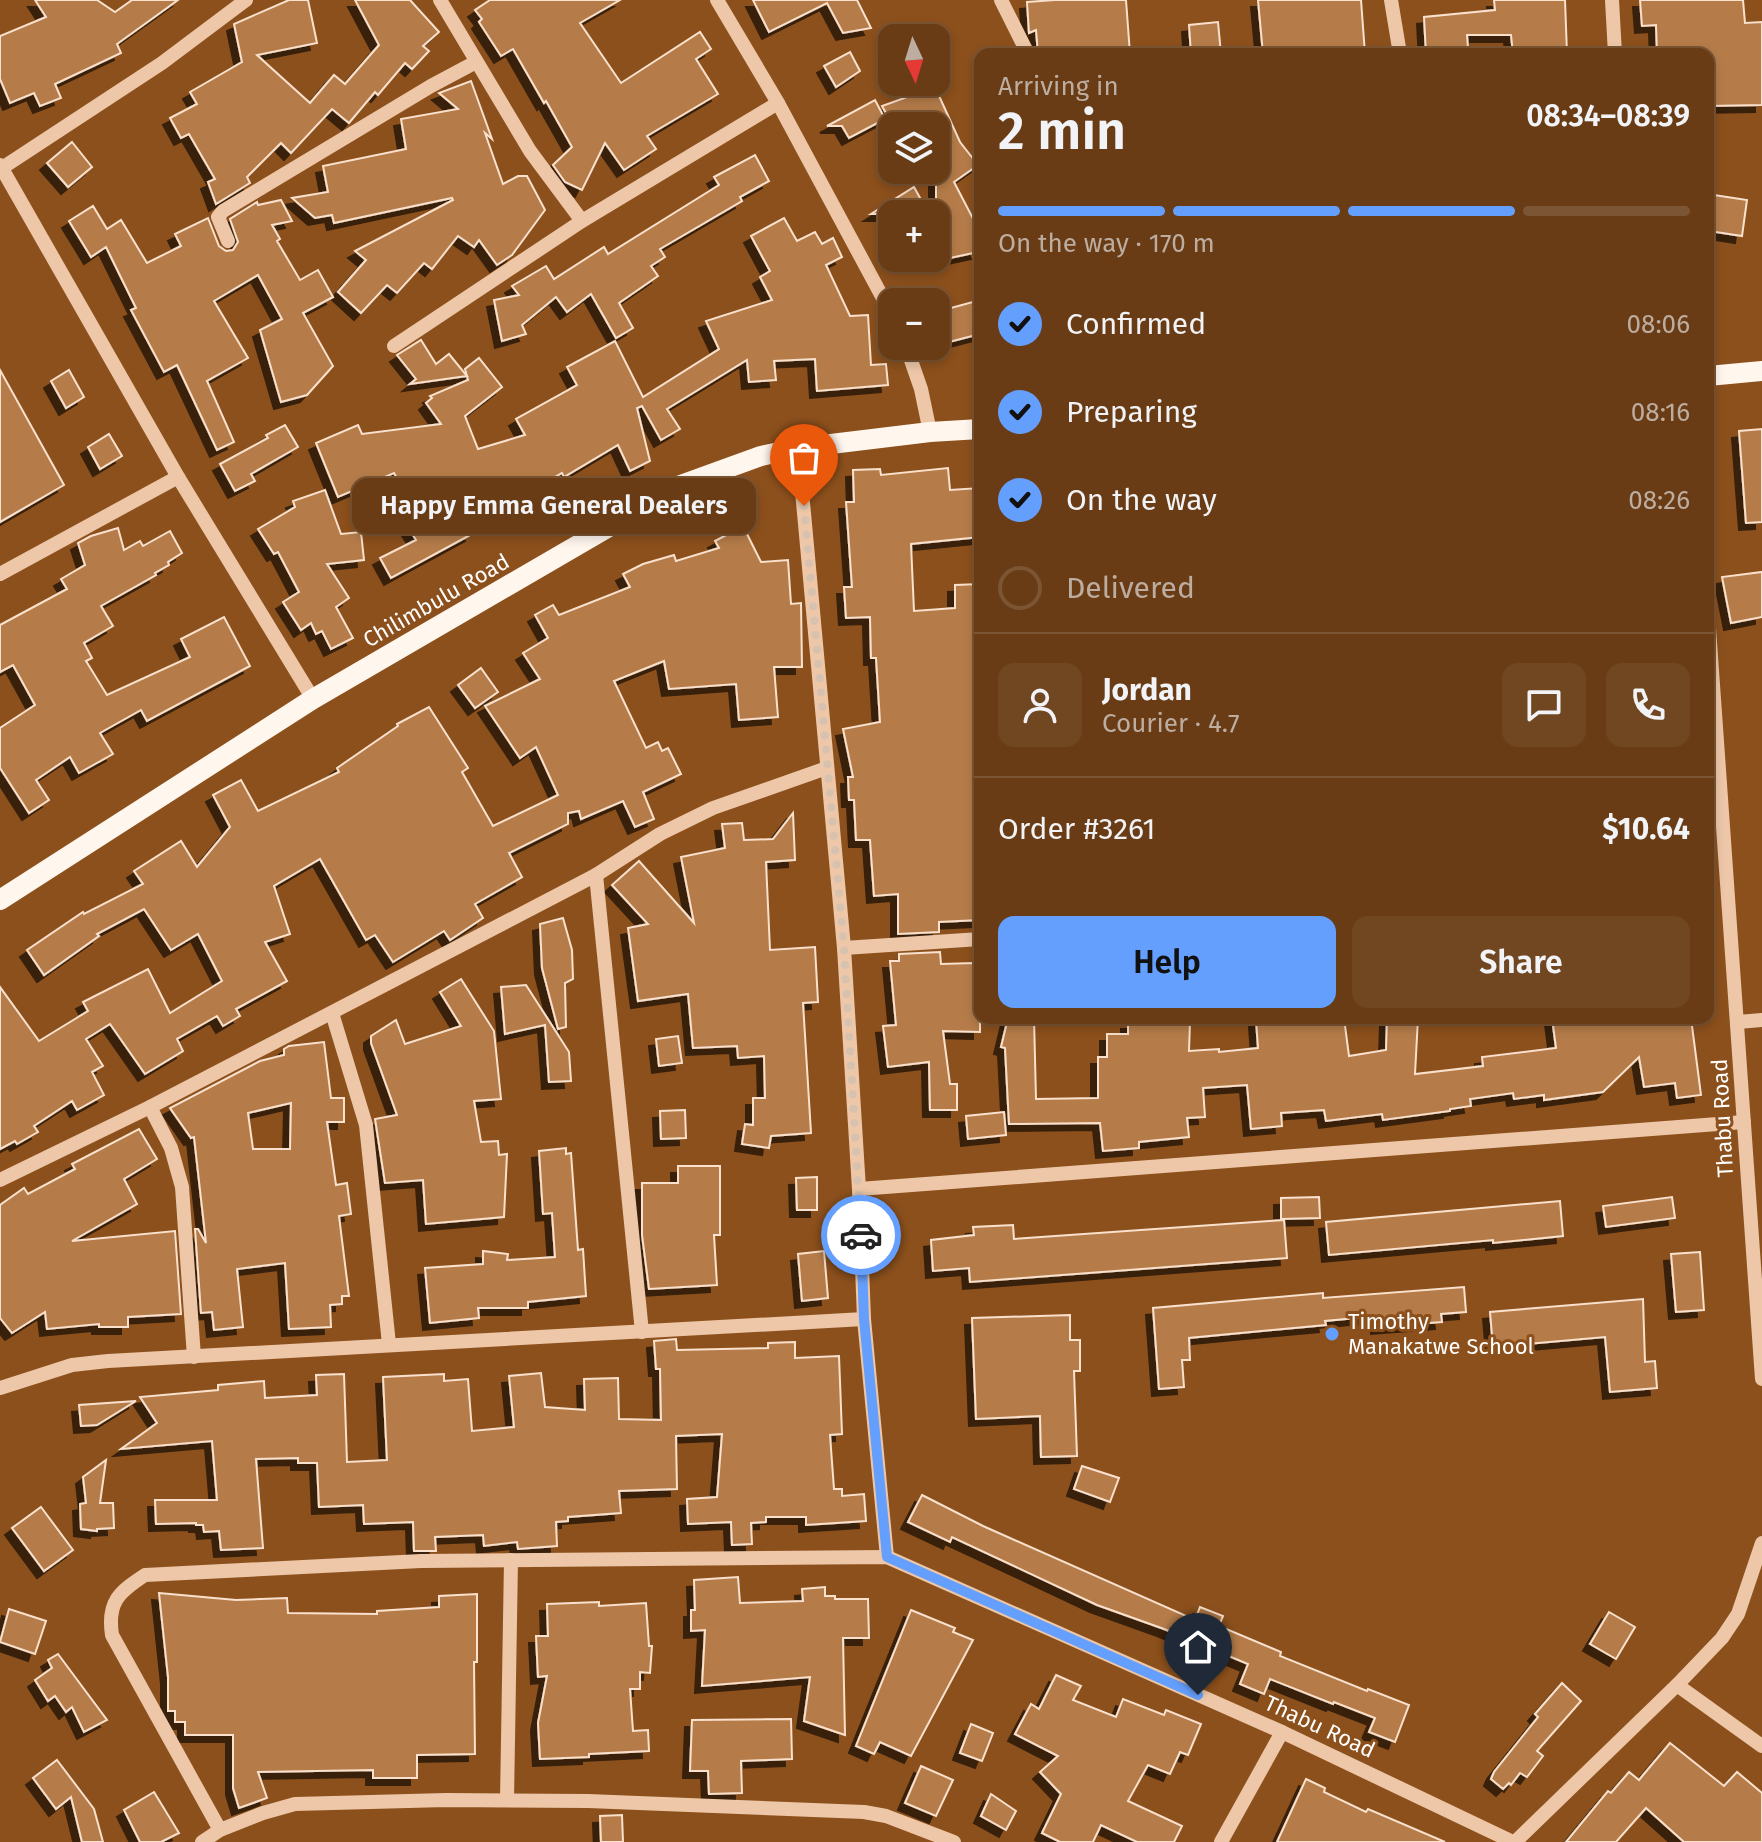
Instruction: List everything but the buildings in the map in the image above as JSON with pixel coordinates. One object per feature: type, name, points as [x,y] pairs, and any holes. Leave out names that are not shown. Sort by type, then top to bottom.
[{"type":"main road","points":[[1714,375],[1762,371]]},
{"type":"main road","name":"Chilimbulu Road","points":[[0,900],[313,699],[681,485],[761,456],[798,448],[974,429]]},
{"type":"street","points":[[246,0],[162,63],[1,166],[178,477],[313,699]]},
{"type":"street","points":[[440,0],[530,151],[582,221]]},
{"type":"street","points":[[717,0],[778,103],[878,289]]},
{"type":"street","points":[[1001,0],[1025,48]]},
{"type":"street","points":[[1391,0],[1399,48]]},
{"type":"street","points":[[1612,0],[1615,48]]},
{"type":"street","points":[[228,241],[218,217],[223,211],[476,62]]},
{"type":"street","points":[[394,346],[582,221],[778,103]]},
{"type":"street","points":[[911,360],[930,432]]},
{"type":"street","points":[[220,1830],[112,1635],[109,1616],[117,1598],[145,1575],[421,1561],[887,1557],[864,1319],[844,948],[798,448]]},
{"type":"street","points":[[0,574],[178,477]]},
{"type":"street","name":"Thabu Road","points":[[1714,714],[1744,1122],[1757,1247],[1762,1379]]},
{"type":"street","points":[[0,1180],[150,1107],[596,875],[660,834],[713,808],[827,768]]},
{"type":"street","points":[[596,875],[642,1332]]},
{"type":"street","points":[[844,948],[974,939]]},
{"type":"street","points":[[332,1013],[366,1125],[389,1344]]},
{"type":"street","points":[[1738,1022],[1762,1020]]},
{"type":"street","points":[[150,1107],[171,1148],[182,1187],[194,1357]]},
{"type":"street","points":[[859,1189],[1744,1122]]},
{"type":"street","points":[[0,1388],[72,1365],[389,1344],[864,1319]]},
{"type":"street","name":"Thabu Road","points":[[887,1557],[1282,1732],[1514,1842],[1722,1638],[1738,1614],[1761,1554]]},
{"type":"street","points":[[507,1800],[511,1560]]},
{"type":"street","points":[[1677,1685],[1762,1746]]},
{"type":"street","points":[[1221,1842],[1282,1732]]},
{"type":"street","points":[[202,1842],[220,1830],[295,1804],[507,1800],[864,1812],[886,1816],[954,1842]]},
{"type":"way so far","points":[[804,506],[844,948],[861,1235]]},
{"type":"place","name":"Happy Emma General Dealers","points":[[804,506]]},
{"type":"place","name":"Timothy Manakatwe School","points":[[1332,1334]]},
{"type":"route","points":[[861,1235],[864,1319],[887,1557],[1198,1695]]}]
